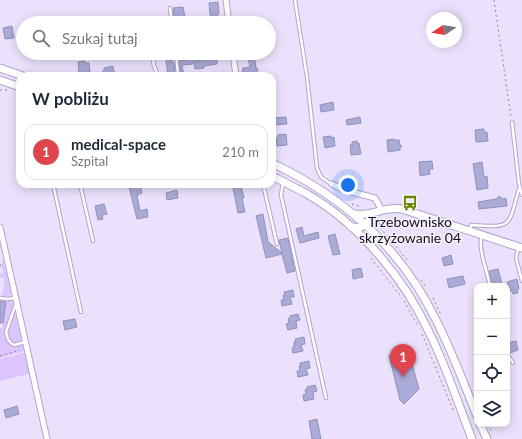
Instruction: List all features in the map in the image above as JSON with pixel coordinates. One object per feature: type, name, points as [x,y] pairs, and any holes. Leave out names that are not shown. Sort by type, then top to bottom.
[{"type":"main road","points":[[0,68],[17,72]]},
{"type":"main road","points":[[0,80],[16,86]]},
{"type":"main road","points":[[276,165],[324,192],[354,214],[401,262],[425,300],[445,339],[474,409]]},
{"type":"main road","points":[[276,178],[320,203],[351,227],[378,255],[397,279],[429,331],[472,439]]},
{"type":"main road","points":[[351,227],[360,228],[373,214],[381,209],[402,209],[520,248]]},
{"type":"main road","points":[[354,214],[373,214]]},
{"type":"main road","points":[[481,427],[487,439]]},
{"type":"street","points":[[226,0],[228,16]]},
{"type":"street","points":[[234,60],[235,72]]},
{"type":"street","points":[[332,184],[344,190],[375,198],[381,209]]},
{"type":"street","points":[[0,227],[48,439]]},
{"type":"lane","points":[[296,0],[307,77],[317,168],[321,177],[332,184]]},
{"type":"lane","points":[[170,8],[171,16]]},
{"type":"lane","points":[[153,60],[156,72]]},
{"type":"lane","points":[[177,60],[178,72]]},
{"type":"lane","points":[[512,122],[522,195]]},
{"type":"lane","points":[[283,181],[280,192],[326,398]]},
{"type":"lane","points":[[54,188],[81,312]]},
{"type":"lane","points":[[81,188],[93,241]]},
{"type":"lane","points":[[264,188],[276,244]]},
{"type":"lane","points":[[469,231],[471,225],[494,226],[505,224],[511,218],[520,189]]},
{"type":"lane","points":[[482,235],[480,239],[481,248],[489,283]]},
{"type":"lane","points":[[520,248],[516,258],[522,281]]},
{"type":"lane","points":[[0,298],[16,300],[6,332],[8,340],[14,345],[26,342]]},
{"type":"lane","points":[[508,355],[513,363]]},
{"type":"path","points":[[494,0],[512,122]]},
{"type":"path","points":[[369,254],[402,298],[419,328]]},
{"type":"path","points":[[0,260],[0,266]]},
{"type":"path","points":[[422,335],[454,412]]},
{"type":"path","points":[[0,356],[27,348]]},
{"type":"shaded area","points":[[3,258],[11,294],[9,297],[2,296],[5,278],[0,277],[0,274],[3,274],[3,269],[1,268]]},
{"type":"shaded area","points":[[12,300],[24,351],[0,358],[0,328],[2,328],[7,301]]},
{"type":"shaded area","points":[[27,352],[32,373],[0,381],[0,359]]},
{"type":"building","points":[[218,2],[219,14],[216,16],[210,15],[209,3]]},
{"type":"building","points":[[183,7],[185,16],[174,16],[173,8]]},
{"type":"building","points":[[12,26],[14,38],[5,39],[3,28]]},
{"type":"building","points":[[166,60],[172,60],[172,62],[174,62],[175,72],[167,72]]},
{"type":"building","points":[[193,60],[193,64],[182,65],[183,72],[180,72],[179,61]]},
{"type":"building","points":[[217,60],[217,64],[195,69],[194,61]]},
{"type":"building","points":[[248,60],[255,60],[257,72],[242,72],[243,68],[250,67]]},
{"type":"building","points":[[85,61],[85,63],[89,63],[90,72],[79,72],[78,62]]},
{"type":"building","points":[[113,66],[114,72],[102,72],[104,71],[104,68]]},
{"type":"building","points":[[333,102],[334,110],[321,112],[320,105]]},
{"type":"building","points":[[286,117],[287,124],[276,125],[276,118]]},
{"type":"building","points":[[360,117],[361,123],[347,125],[346,120]]},
{"type":"building","points":[[484,129],[484,132],[487,132],[488,141],[476,142],[475,130]]},
{"type":"building","points":[[286,134],[287,145],[277,146],[276,138],[278,135]]},
{"type":"building","points":[[331,136],[331,138],[334,137],[335,146],[325,148],[323,137]]},
{"type":"building","points":[[387,140],[399,140],[400,145],[402,146],[400,150],[388,152]]},
{"type":"building","points":[[357,141],[357,144],[359,143],[361,154],[351,155],[350,145],[352,145],[352,142]]},
{"type":"building","points":[[432,161],[433,169],[429,169],[430,174],[420,176],[419,162]]},
{"type":"building","points":[[482,162],[484,177],[487,176],[488,188],[477,190],[473,164]]},
{"type":"building","points":[[129,188],[141,188],[142,193],[137,195],[140,211],[147,209],[148,217],[137,219]]},
{"type":"building","points":[[233,188],[242,188],[244,198],[242,198],[245,212],[238,213]]},
{"type":"building","points":[[177,190],[178,198],[167,200],[166,193]]},
{"type":"building","points":[[499,196],[503,199],[506,198],[507,206],[479,209],[478,202],[496,199]]},
{"type":"building","points":[[104,204],[107,214],[102,215],[103,219],[98,220],[95,206]]},
{"type":"building","points":[[263,214],[268,242],[282,253],[279,240],[288,238],[295,271],[287,273],[282,254],[266,258],[256,216]]},
{"type":"building","points":[[302,227],[304,236],[318,232],[319,238],[300,243],[296,229]]},
{"type":"building","points":[[335,234],[340,254],[333,255],[328,236]]},
{"type":"building","points":[[451,255],[453,264],[444,266],[442,258]]},
{"type":"building","points":[[361,268],[363,277],[353,279],[352,270]]},
{"type":"building","points":[[498,269],[502,283],[492,283],[489,271]]},
{"type":"building","points":[[463,276],[465,284],[449,288],[447,279]]},
{"type":"building","points":[[517,279],[519,289],[517,290],[518,293],[513,294],[512,291],[510,291],[510,283],[507,282]]},
{"type":"building","points":[[293,290],[294,297],[290,297],[292,304],[282,306],[281,300],[284,300],[284,292]]},
{"type":"building","points":[[0,301],[6,302],[3,323],[0,323]]},
{"type":"building","points":[[298,314],[300,320],[296,321],[297,328],[288,330],[286,324],[289,323],[288,319],[290,316]]},
{"type":"building","points":[[75,319],[77,327],[65,330],[63,321]]},
{"type":"building","points":[[304,337],[305,344],[301,345],[303,351],[293,353],[292,348],[294,347],[294,342],[296,342],[295,339]]},
{"type":"building","points":[[516,341],[518,350],[510,353],[510,342]]},
{"type":"building","points":[[402,352],[411,360],[419,389],[404,404],[400,400],[389,355]]},
{"type":"building","points":[[309,361],[310,368],[306,369],[308,375],[298,377],[297,371],[300,371],[300,363]]},
{"type":"building","points":[[315,385],[317,391],[313,392],[314,399],[304,401],[303,395],[306,394],[305,390],[307,387]]},
{"type":"building","points":[[17,406],[19,414],[6,418],[4,410]]},
{"type":"building","points":[[317,419],[321,439],[312,439],[309,421]]},
{"type":"place","name":"Trzebownisko skrzyżowanie 04","points":[[410,203]]},
{"type":"place","name":"medical-space","points":[[403,377]]}]
